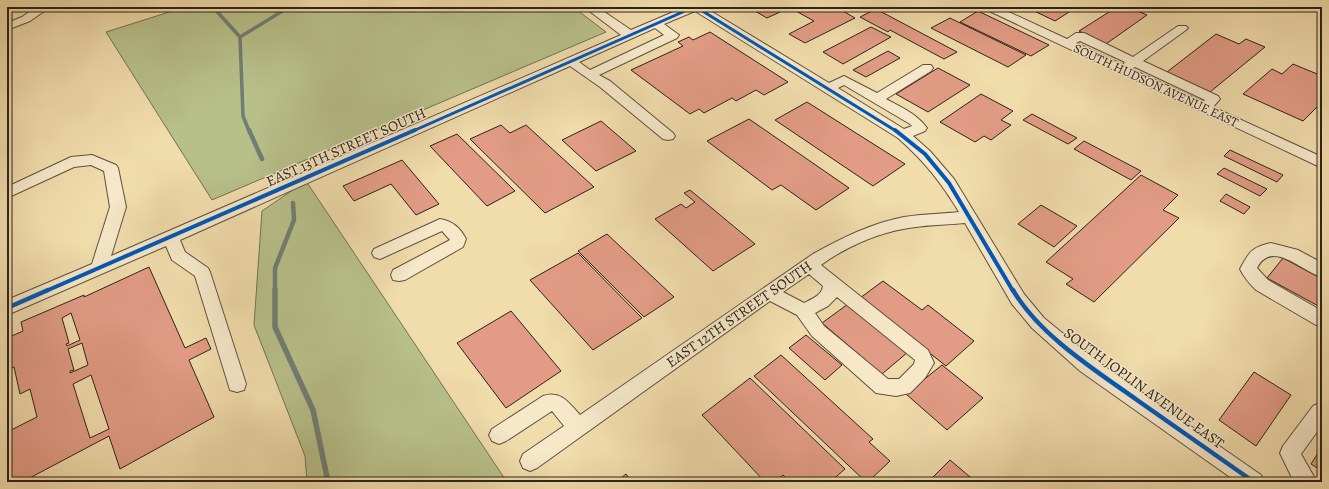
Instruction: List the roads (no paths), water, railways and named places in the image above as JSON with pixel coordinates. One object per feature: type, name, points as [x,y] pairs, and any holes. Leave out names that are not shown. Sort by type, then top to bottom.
[{"type":"street","points":[[7,27],[26,19],[44,7]]},
{"type":"street","points":[[590,7],[631,36]]},
{"type":"street","name":"EAST 13TH STREET SOUTH","points":[[7,308],[695,7]]},
{"type":"street","name":"SOUTH JOPLIN AVENUE EAST","points":[[695,7],[903,135],[925,154],[949,183],[1018,299],[1038,323],[1087,365],[1254,482]]},
{"type":"street","name":"SOUTH HUDSON AVENUE EAST","points":[[989,7],[1322,163]]},
{"type":"street","points":[[589,75],[673,35],[656,24]]},
{"type":"street","points":[[1123,70],[1182,28]]},
{"type":"street","points":[[1068,44],[1080,36],[1213,99],[1204,108]]},
{"type":"street","points":[[570,61],[589,75],[605,84],[668,136]]},
{"type":"street","points":[[877,99],[927,68]]},
{"type":"street","points":[[828,89],[844,80],[915,121],[920,128],[903,135]]},
{"type":"street","points":[[7,193],[71,162],[92,160],[111,168],[118,207],[99,268]]},
{"type":"street","name":"EAST 12TH STREET SOUTH","points":[[530,461],[810,264],[843,245],[873,231],[904,223],[968,217]]},
{"type":"street","points":[[380,253],[440,226],[446,226],[458,239],[457,243],[399,275]]},
{"type":"street","points":[[171,237],[178,256],[202,272],[237,384]]},
{"type":"street","points":[[1322,271],[1281,250],[1271,248],[1260,251],[1251,260],[1248,269],[1254,278],[1262,285],[1322,320]]},
{"type":"street","points":[[769,293],[803,310],[818,331],[883,387],[903,387],[921,371],[925,363],[922,354],[832,284],[810,264]]},
{"type":"street","points":[[803,310],[811,308],[830,294],[832,284]]},
{"type":"street","points":[[499,435],[550,402],[557,403],[578,427]]},
{"type":"street","points":[[1307,482],[1304,480],[1290,453],[1320,412],[1322,414]]},
{"type":"waterway","points":[[213,7],[240,37]]},
{"type":"waterway","points":[[240,37],[289,7]]},
{"type":"waterway","points":[[240,37],[243,116],[249,131]]},
{"type":"waterway","points":[[249,130],[262,159]]},
{"type":"waterway","points":[[293,203],[294,220],[275,268],[275,327],[313,410],[328,482]]}]
